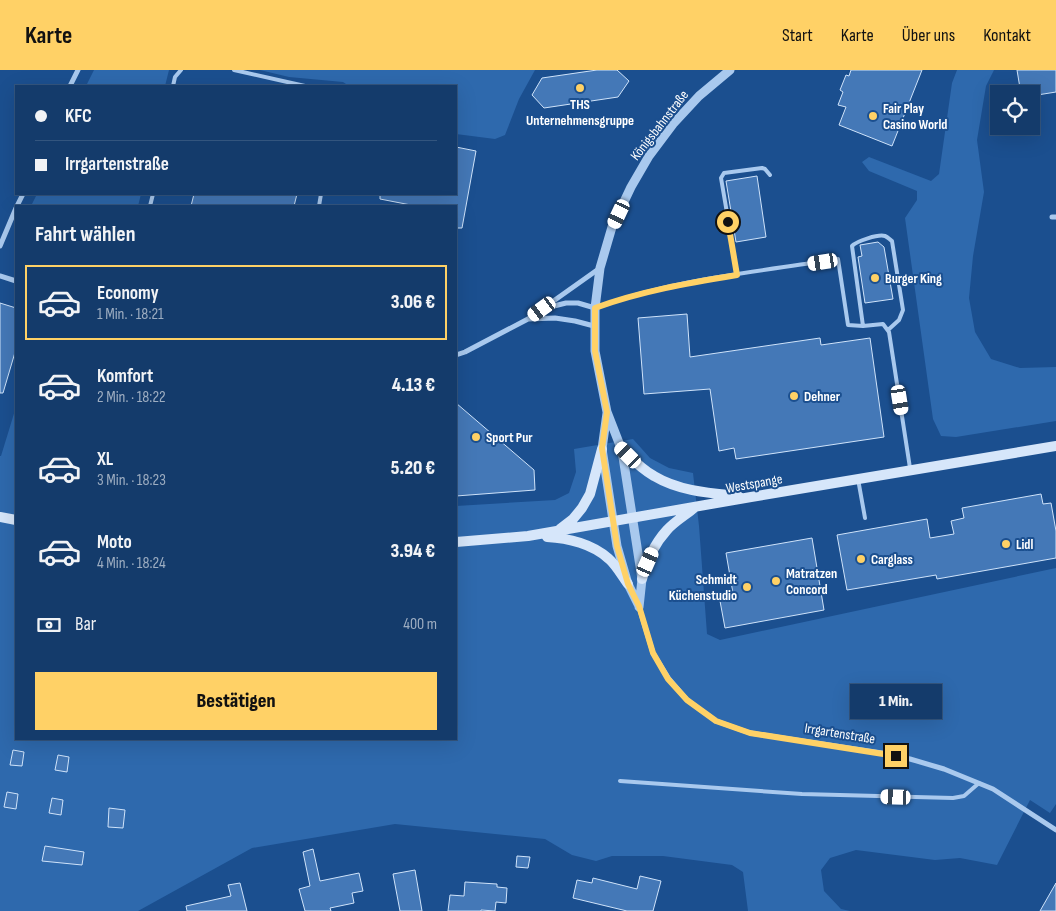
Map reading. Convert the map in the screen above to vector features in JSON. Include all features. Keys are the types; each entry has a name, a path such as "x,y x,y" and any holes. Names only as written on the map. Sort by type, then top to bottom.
{"main road":[{"name":"Westspange","path":"457,542 528,536 1056,446"},
{"path":"558,531 573,519 590,494 602,448"},
{"path":"621,448 635,462 654,476 674,485 703,493 751,497"},
{"path":"642,579 652,552 667,530 695,507"},
{"path":"0,517 15,520"},
{"path":"528,536 560,538 585,544 610,559 628,584"}],"street":[{"path":"70,85 78,70"},
{"name":"Königsbahnstraße","path":"632,517 621,448 607,412 595,351 595,308 600,268 612,227 631,187 649,156 673,124 698,96 730,70"},
{"path":"0,246 15,212"},
{"path":"457,355 528,319 600,268"},
{"path":"0,276 15,281"},
{"path":"542,309 566,303 578,303 595,308"},
{"path":"528,319 555,318 594,326"},
{"name":"Königsbahnstraße","path":"607,412 602,448 614,521"},
{"name":"Irrgartenstraße","path":"632,517 642,579 639,606"},
{"name":"Irrgartenstraße","path":"614,521 617,546 628,584 639,606 653,653 668,679 687,700 716,721 750,733 882,753 944,769 993,789 1056,830"}],"lane":[{"path":"173,85 175,77 181,70"},
{"path":"234,70 301,85"},
{"path":"727,213 721,178 724,173 762,168 770,175"},
{"path":"728,222 737,275"},
{"path":"863,326 852,246 874,236 885,236 892,241 903,310 899,320 888,330"},
{"path":"595,308 658,289 838,260 848,325 883,324 889,332 910,470"},
{"path":"858,479 865,518"},
{"path":"620,781 802,794 953,798 964,796 979,783"}],"shaded area":[{"path":"94,70 169,70 165,85 86,85"},
{"path":"260,70 535,70 519,99 505,135 495,139 457,134 457,85 348,85 343,82 289,77"},
{"path":"957,70 994,70 986,86 977,140 984,192 973,256 969,298 975,332 991,359 1020,368 1056,367 1056,421 956,437 941,436 933,419 905,218 917,200 917,191 869,171 862,162 869,157 931,181 939,174 952,83"},
{"path":"36,195 141,195 138,205 32,205"},
{"path":"15,410 15,740 457,740 457,506 555,500 569,493 576,472 574,449 633,439 650,458 669,468 693,473 707,634 720,640 1056,568 1056,804 1050,813 1030,800 997,865 960,858 935,860 856,850 830,858 821,870 824,891 841,909 850,911 748,911 743,872 732,865 663,856 612,856 596,861 572,855 545,839 395,824 252,848 138,911 0,911 1,456"}],"building":[{"name":"THS Unternehmensgruppe","path":"597,70 617,70 629,81 618,97 544,108 532,95 542,78"},
{"name":"Fair Play Casino World","path":"851,70 922,70 892,146 839,125 846,107 838,105 843,92 840,90 846,75 849,76"},
{"path":"1017,70 1056,70 1056,92 1040,95 1040,85 1020,85"},
{"path":"457,147 476,151 462,228 457,228 457,205 411,205 380,199 380,195 457,195"},
{"path":"757,176 766,237 736,242 726,181"},
{"path":"194,195 297,195 294,205 191,205"},
{"name":"Burger King","path":"878,242 884,247 893,299 865,303 858,257 862,256 860,245"},
{"path":"0,303 15,308 15,352 3,393 0,393"},
{"name":"Dehner","path":"687,314 690,357 820,338 821,345 870,338 884,437 736,459 734,448 719,451 710,389 644,394 638,318"},
{"name":"Sport Pur","path":"457,404 534,470 535,490 457,496"},
{"path":"1041,494 1043,504 1051,503 1056,531 1056,558 937,579 936,575 847,590 837,535 927,519 930,538 954,534 951,521 964,518 962,508"},
{"path":"812,538 824,610 725,628 720,601 734,599 726,553"},
{"path":"13,750 24,752 22,766 10,765"},
{"path":"58,755 69,757 67,772 55,770"},
{"path":"7,792 18,794 16,809 4,807"},
{"path":"52,798 63,800 61,815 49,813"},
{"path":"109,808 125,810 123,828 108,827"},
{"path":"45,846 84,852 82,865 42,861"},
{"path":"313,849 320,881 359,873 363,891 352,893 354,903 330,908 331,911 305,911 299,889 310,886 303,852"},
{"path":"517,856 530,857 528,868 516,867"},
{"path":"415,870 422,911 400,911 393,874"},
{"path":"640,876 661,881 653,911 627,911 573,898 577,880 592,883 593,878 637,889"},
{"path":"465,882 497,884 497,887 507,888 506,903 496,902 495,911 448,911 450,895 464,896"},
{"path":"240,883 247,911 187,911 186,906 231,896 228,885"},
{"path":"1056,883 1056,911 1040,911"}],"place":[{"name":"THS Unternehmensgruppe","path":"580,88"},
{"name":"Fair Play Casino World","path":"873,116"},
{"name":"Burger King","path":"875,278"},
{"name":"Dehner","path":"794,396"},
{"name":"Sport Pur","path":"476,437"},
{"name":"Lidl","path":"1006,544"},
{"name":"Carglass","path":"861,559"},
{"name":"Matratzen Concord","path":"776,581"},
{"name":"Schmidt Küchenstudio","path":"747,587"}],"route":[{"path":"728,222 737,275 658,289 595,308 595,351 607,412 602,448 617,546 628,584 639,606 653,653 668,679 687,700 716,721 750,733 896,756"}]}
